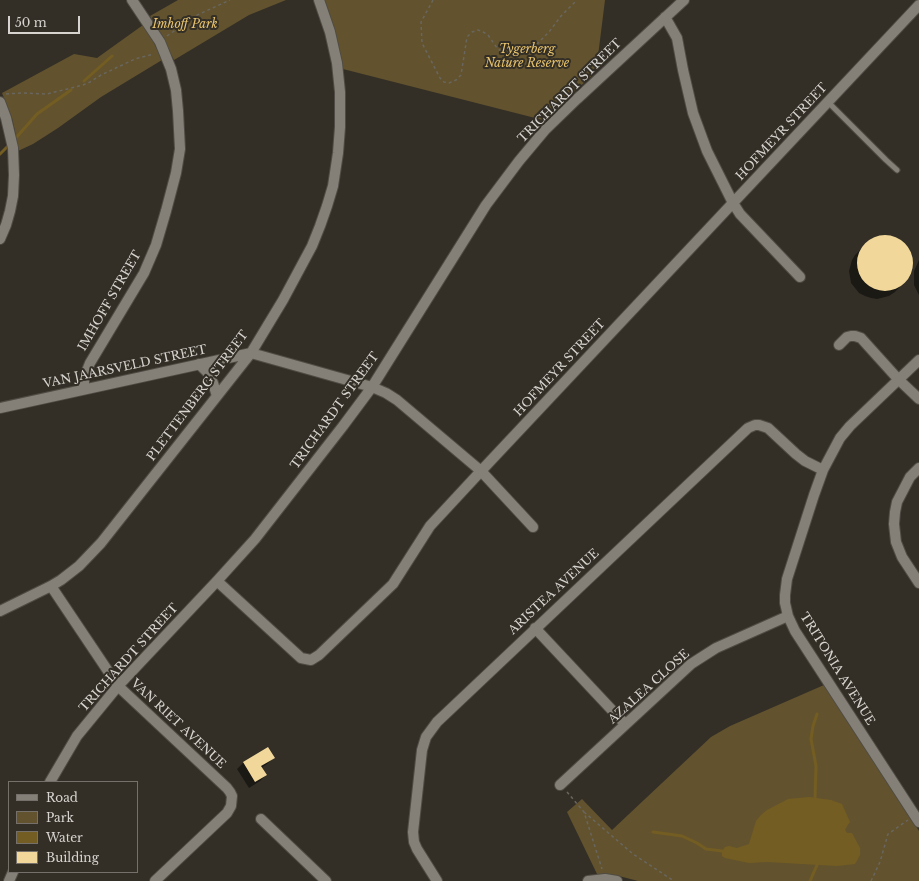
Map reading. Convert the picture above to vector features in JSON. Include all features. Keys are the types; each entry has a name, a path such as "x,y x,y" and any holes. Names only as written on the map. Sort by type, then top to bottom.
{"street":[{"name":"IMHOFF STREET","path":"84,389 84,378 90,363 144,273 156,244 176,173 180,149 176,90 171,70 162,47 132,0"},
{"name":"PLETTENBERG STREET","path":"0,611 51,586 79,566 101,543 251,352 283,300 312,246 327,206 334,179 340,140 339,78 330,32 319,0"},
{"name":"TRICHARDT STREET","path":"51,781 77,736 118,686 255,539 343,426 372,387 486,205 518,161 556,120 684,0"},
{"name":"HOFMEYR STREET","path":"217,581 301,658 311,660 319,655 393,584 430,526 481,470 919,5"},
{"path":"665,18 677,38 683,70 694,113 707,152 733,203 740,214 800,277"},
{"path":"0,102 6,118 12,148 14,175 13,196 6,225 0,239"},
{"path":"839,345 847,337 855,336 861,338 898,380 919,399"},
{"name":"VAN JAARSVELD STREET","path":"0,408 251,352 372,387 386,393 397,400 481,470 533,527"},
{"name":"TRITONIA AVENUE","path":"917,819 795,631 788,616 785,595 787,579 814,494 840,438 846,430 919,360"},
{"path":"199,364 210,377 217,396"},
{"name":"ARISTEA AVENUE","path":"437,881 417,849 414,842 413,832 422,750 426,737 437,722 748,428 755,425 760,425 768,428 805,461 824,470"},
{"path":"919,468 910,477 897,502 894,524 896,542 902,557 919,583"},
{"name":"VAN RIET AVENUE","path":"51,586 118,686 227,788 232,796 231,806 227,813 155,881"},
{"name":"AZALEA CLOSE","path":"560,785 690,664 716,648 788,616"},
{"path":"535,628 625,724"},
{"path":"261,819 323,880"},
{"path":"588,881 605,879 617,881"}],"lane":[{"path":"828,102 897,170"}],"path":[{"path":"0,95 21,93 47,94 83,85 101,75 162,47 195,16 230,0"},
{"path":"433,0 421,22 422,43 440,78 444,82 449,83 456,80 461,75 468,37 472,32 478,30 484,32 502,52 507,54 524,53 535,46 549,32 561,16 577,0"},
{"path":"560,785 584,812 633,854 674,881"},
{"path":"584,812 605,879"},
{"path":"870,881 880,862 888,834 917,819"}],"green space":[{"name":"Imhoff Park","path":"178,0 286,0 249,15 174,60 150,16"},
{"name":"Tygerberg Nature Reserve","path":"324,0 605,0 596,72 543,120 343,69"},
{"path":"143,25 162,60 101,97 33,144 18,151 12,118 2,93 74,54 97,58"},
{"path":"824,685 919,831 919,881 638,881 619,876 598,876 567,812 582,799 612,830 711,737 730,726"}],"water":[{"path":"809,797 831,800 842,804 850,822 845,830 847,833 852,833 860,848 860,855 855,864 837,866 767,862 749,863 722,856 722,851 725,847 729,846 737,848 749,844 756,821 767,810 788,799"}],"building":[{"path":"880,235 890,235 905,243 911,252 913,263 911,274 905,283 890,291 880,291 869,286 862,279 857,268 857,258 862,247 869,240"},
{"path":"268,747 275,758 261,766 267,775 255,782 243,762"}],"waterway":[{"path":"84,81 112,56"},
{"path":"14,140 37,114 71,90"},
{"path":"0,154 10,144"},
{"path":"815,798 816,766 811,739 817,714"},
{"path":"653,832 682,836 706,849 722,851"},
{"path":"810,881 817,865"}]}
